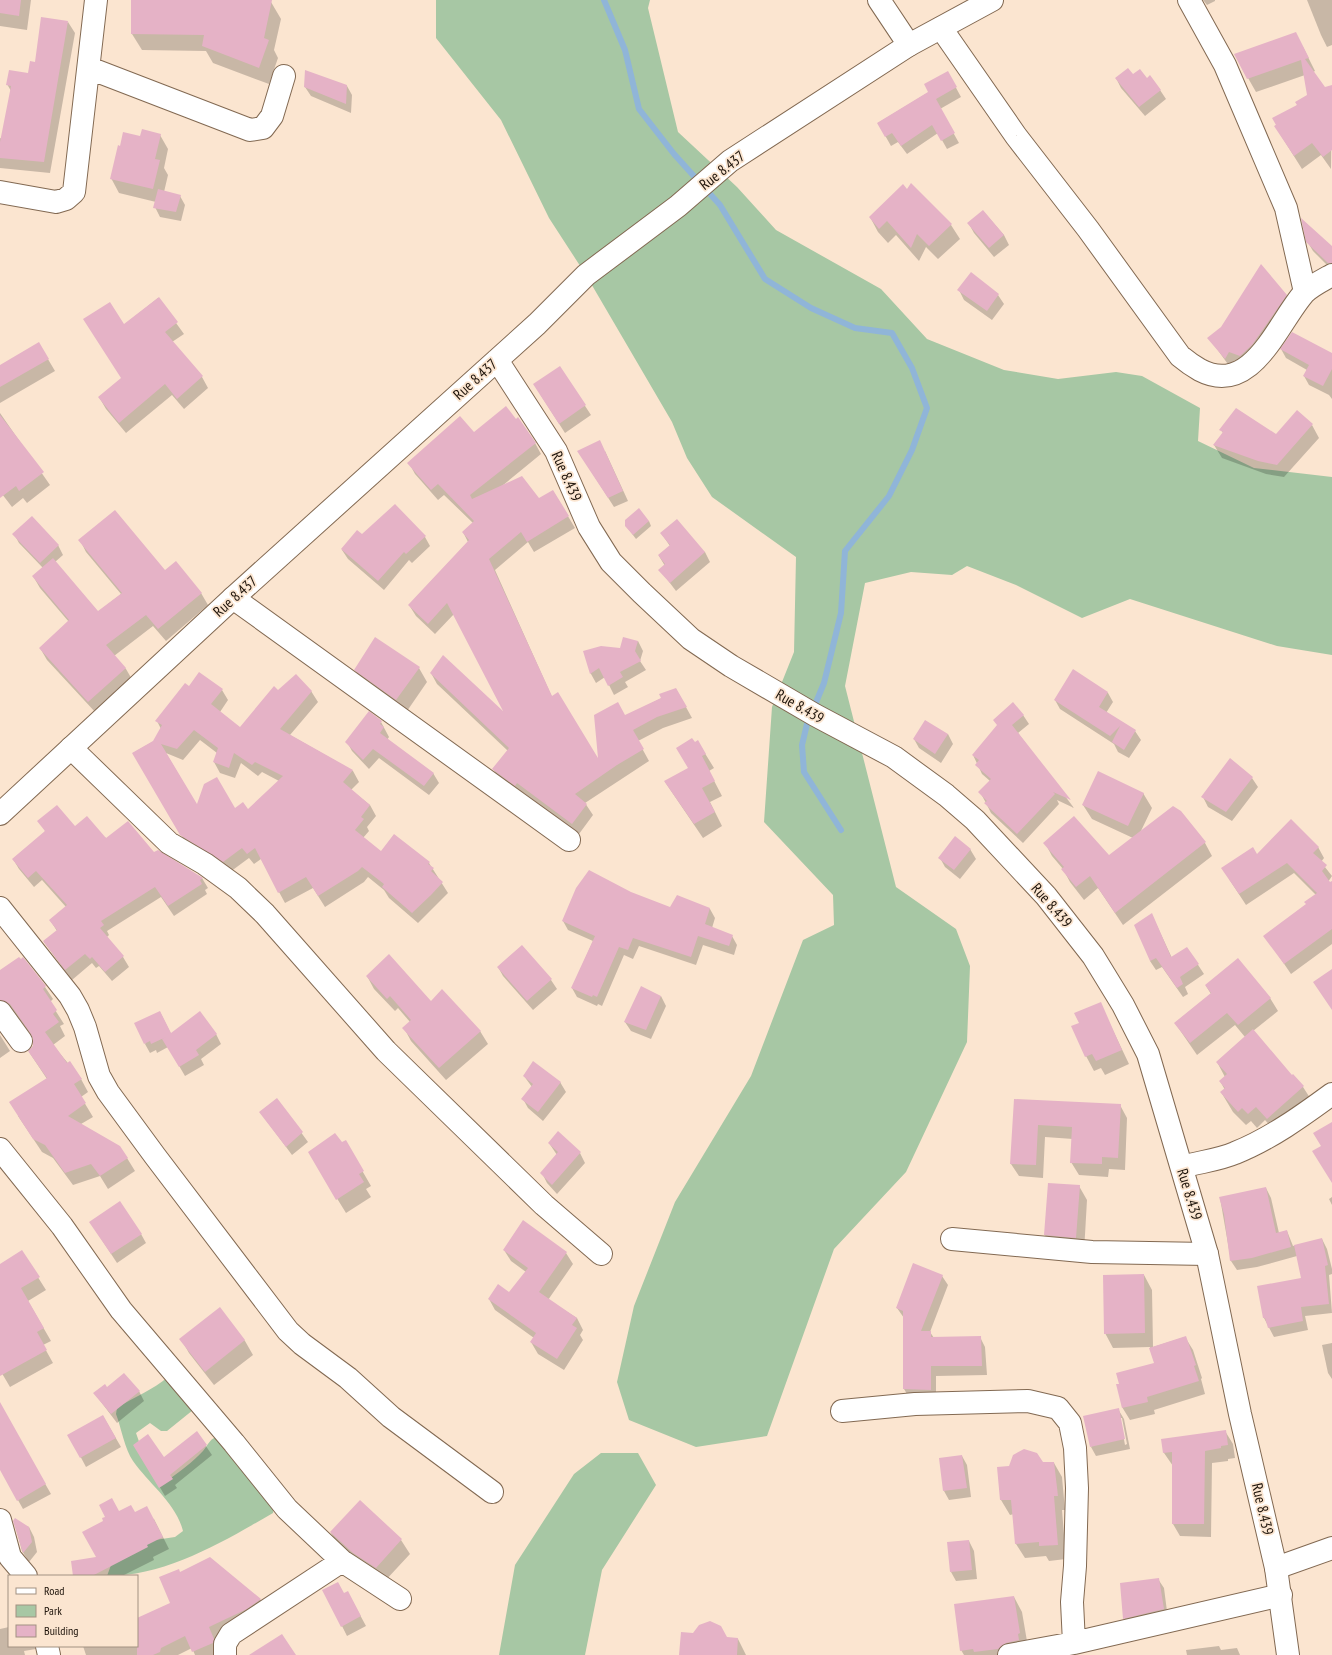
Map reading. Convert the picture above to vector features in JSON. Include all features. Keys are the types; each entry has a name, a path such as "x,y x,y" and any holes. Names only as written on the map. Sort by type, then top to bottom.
{"street":[{"path":"0,192 56,202 66,199 74,192 96,0"},
{"path":"879,0 909,45"},
{"name":"Rue 8.437","path":"0,814 233,598 497,360 586,276 692,194 730,161 909,45 992,0"},
{"path":"1189,0 1225,65 1286,208 1305,292"},
{"path":"941,28 1016,136 1088,229 1180,356 1201,370 1221,376 1234,376 1245,370 1267,346 1305,292 1332,275"},
{"path":"89,68 250,130 263,128 272,116 284,76"},
{"name":"Rue 8.439","path":"497,360 556,451 589,527 611,562 691,639 731,666 815,715 894,757 946,795 975,820 1051,902 1094,956 1124,1005 1148,1054 1207,1254 1240,1414 1276,1568 1281,1595 1288,1655"},
{"path":"233,598 569,840"},
{"path":"71,748 169,843 205,864 238,888 260,909 386,1051 544,1205 600,1254"},
{"path":"0,908 70,996 78,1010 85,1028 99,1076 108,1092 154,1156 288,1331 302,1344 348,1378 391,1417 492,1492"},
{"path":"0,1012 21,1041"},
{"path":"1182,1167 1234,1153 1263,1140 1312,1109 1332,1094"},
{"path":"0,1149 62,1226 121,1310 234,1443 287,1509 342,1561 400,1599"},
{"path":"952,1239 1092,1252 1207,1254"},
{"path":"842,1411 914,1404 1028,1401 1058,1408 1070,1423 1075,1448 1077,1488 1075,1566 1072,1602 1074,1643"},
{"path":"0,1520 10,1557 25,1575"},
{"path":"1276,1568 1332,1548"},
{"path":"225,1655 225,1644 231,1634 342,1561"},
{"path":"1009,1655 1074,1643 1281,1595"}],"green space":[{"path":"436,0 650,0 648,8 678,132 737,187 776,230 881,289 927,339 1004,370 1058,379 1116,372 1142,376 1200,408 1198,441 1254,468 1332,477 1332,655 1277,646 1130,599 1082,618 1016,585 967,566 952,575 911,572 865,583 845,686 896,887 956,929 970,966 967,1042 906,1172 834,1249 767,1436 696,1447 629,1420 617,1382 634,1306 675,1202 751,1076 803,940 834,925 833,895 764,822 772,707 794,652 796,557 712,497 687,458 672,422 586,275 549,218 501,120 436,38"},
{"path":"168,1377 193,1410 167,1431 161,1431 150,1423 136,1433 143,1453 167,1481 195,1459 210,1441 216,1437 274,1507 273,1513 214,1546 172,1564 129,1574 107,1575 111,1565 155,1540 175,1537 183,1531 174,1511 130,1456 125,1445 116,1414 117,1408 156,1386"},
{"path":"601,1453 638,1453 656,1485 602,1570 585,1655 499,1655 515,1565 574,1474"}],"building":[{"path":"0,0 21,0 19,16 0,13"},
{"path":"131,0 272,0 264,38 269,40 259,68 202,46 204,35 131,34"},
{"path":"41,17 68,21 44,162 0,158 0,142 11,86 6,85 9,70 28,73 30,61 35,62"},
{"path":"1296,32 1309,58 1305,59 1325,87 1332,85 1332,150 1323,157 1312,143 1294,156 1274,126 1276,125 1272,118 1297,105 1295,102 1307,95 1301,60 1247,79 1234,54"},
{"path":"1128,68 1133,74 1140,69 1147,78 1150,75 1161,90 1139,107 1115,78"},
{"path":"305,70 347,85 346,104 304,87"},
{"path":"948,71 957,87 936,99 955,133 941,141 932,125 901,146 892,133 885,137 877,123 928,92 924,84"},
{"path":"142,129 161,134 155,159 160,160 153,189 110,179 118,145 120,146 123,132 140,136"},
{"path":"911,183 952,224 929,246 917,234 911,248 887,221 879,229 869,217 903,184 907,189"},
{"path":"158,189 181,195 176,212 153,208"},
{"path":"983,210 1004,235 989,248 967,223"},
{"path":"1301,218 1332,246 1332,263 1328,263 1306,242"},
{"path":"1261,264 1287,295 1252,345 1240,356 1229,352 1225,359 1207,338 1221,327"},
{"path":"971,272 999,294 987,311 957,290"},
{"path":"159,297 178,322 165,332 203,376 177,399 165,384 119,423 98,397 121,378 83,319 110,302 124,324"},
{"path":"1292,332 1332,353 1332,369 1323,386 1303,376 1309,365 1280,349"},
{"path":"39,342 49,359 0,387 0,365"},
{"path":"560,366 586,405 559,424 533,384"},
{"path":"506,406 516,419 518,417 536,443 470,495 472,499 522,476 539,498 553,490 569,516 527,542 521,532 489,559 552,696 558,692 598,758 594,715 618,702 625,715 661,698 659,694 676,688 687,707 657,717 633,730 644,749 617,765 575,794 587,804 572,824 517,783 515,786 492,769 509,748 430,673 443,655 503,711 447,603 428,624 408,605 469,540 462,532 474,521 438,484 431,490 407,463 460,416 474,432"},
{"path":"1236,408 1276,434 1297,410 1313,424 1277,465 1258,461 1213,445 1223,432 1219,430"},
{"path":"0,415 44,472 19,491 16,486 0,498"},
{"path":"600,440 623,491 608,498 577,451"},
{"path":"395,504 426,536 406,554 404,552 378,581 341,549 357,530 362,534"},
{"path":"639,508 649,521 633,535 625,526 625,520"},
{"path":"115,510 165,570 176,561 202,593 158,629 146,615 106,645 126,668 88,702 39,648 69,620 32,576 53,558 98,611 122,593 78,540"},
{"path":"32,516 59,545 40,563 12,534"},
{"path":"677,519 705,552 670,583 658,570 665,564 658,555 670,545 660,533"},
{"path":"375,637 420,667 396,700 354,670"},
{"path":"623,637 638,641 635,651 641,661 620,672 623,677 608,686 599,668 590,674 583,651 601,646 620,648"},
{"path":"1073,669 1108,692 1099,707 1136,730 1124,750 1112,742 1120,726 1110,736 1054,700"},
{"path":"199,672 223,689 211,704 240,727 274,686 278,690 296,674 312,691 280,729 353,770 343,782 370,805 361,817 364,819 355,830 381,851 394,834 430,862 428,864 434,868 431,871 443,882 412,913 382,887 384,884 362,867 318,896 306,877 278,893 255,848 247,854 242,848 223,862 180,835 132,753 153,741 162,725 155,721 185,683 189,686","holes":["194,730 218,748 213,762 229,768 234,753 252,765 255,762 283,776 248,809 243,802 235,808 217,777 204,784 197,804 161,744 177,749"]},
{"path":"1013,702 1024,715 1012,725 1071,800 1053,792 1055,794 1017,834 984,803 987,801 978,792 991,779 975,765 979,760 972,755 997,725 993,720"},
{"path":"369,711 382,721 380,724 384,727 380,733 434,773 424,786 373,749 363,760 345,742"},
{"path":"925,720 948,734 935,754 913,739"},
{"path":"692,738 695,742 698,740 706,754 702,756 715,781 702,788 715,812 694,824 664,781 688,768 676,748"},
{"path":"1230,758 1253,777 1226,812 1201,797"},
{"path":"1098,771 1144,793 1128,826 1082,805"},
{"path":"57,805 75,826 87,816 106,838 128,821 154,852 158,850 203,878 200,880 202,884 168,906 155,887 101,921 104,925 100,928 124,956 105,972 92,957 90,959 85,954 65,970 43,941 57,930 49,920 67,905 36,871 28,878 12,859 45,831 37,821"},
{"path":"1173,806 1181,811 1206,842 1115,913 1090,876 1076,887 1061,869 1064,867 1043,843 1074,816 1109,855"},
{"path":"1291,819 1319,847 1313,853 1327,865 1322,871 1330,882 1332,881 1332,929 1284,964 1263,936 1306,904 1304,902 1317,893 1287,863 1239,894 1221,868 1253,847 1257,854"},
{"path":"955,836 971,849 954,870 938,858"},
{"path":"589,870 631,892 670,907 677,895 710,908 705,924 733,935 729,946 698,936 691,957 633,938 628,950 619,947 597,997 593,995 592,997 571,988 595,936 562,921 576,888"},
{"path":"1152,913 1171,957 1187,947 1199,964 1180,977 1183,984 1177,988 1156,958 1150,961 1134,925"},
{"path":"522,945 552,979 527,1001 497,967"},
{"path":"389,954 431,1001 442,989 481,1031 439,1068 402,1028 411,1020 390,996 387,999 366,976"},
{"path":"19,957 21,959 23,957 46,986 43,989 57,1010 53,1014 59,1022 45,1032 67,1063 70,1061 82,1079 74,1084 86,1103 68,1116 120,1146 128,1158 100,1176 91,1164 65,1173 45,1145 33,1139 9,1102 47,1078 28,1051 33,1046 31,1034 10,1004 0,1000 0,970"},
{"path":"1238,958 1271,998 1238,1025 1227,1013 1190,1043 1174,1023 1211,993 1205,985"},
{"path":"1332,969 1332,1010 1313,982"},
{"path":"641,986 661,996 646,1030 624,1022"},
{"path":"1101,1002 1122,1050 1096,1061 1092,1054 1085,1057 1071,1026 1079,1023 1074,1013"},
{"path":"160,1011 171,1033 200,1011 217,1034 196,1050 199,1055 179,1067 162,1039 166,1037 151,1044 150,1041 144,1044 134,1023"},
{"path":"1253,1029 1292,1075 1293,1074 1304,1086 1267,1119 1256,1107 1248,1114 1242,1108 1238,1112 1220,1092 1225,1088 1219,1081 1227,1074 1216,1062"},
{"path":"533,1061 561,1082 538,1112 521,1099 533,1084 523,1076"},
{"path":"277,1098 303,1132 286,1147 259,1112"},
{"path":"1014,1099 1121,1104 1118,1158 1102,1157 1102,1164 1070,1163 1072,1127 1038,1125 1036,1165 1010,1164"},
{"path":"1332,1122 1332,1183 1312,1151 1321,1146 1313,1133"},
{"path":"558,1131 581,1152 552,1185 540,1173 558,1152 548,1143"},
{"path":"335,1133 342,1142 346,1140 364,1171 359,1174 364,1182 336,1200 308,1152"},
{"path":"1048,1183 1080,1185 1076,1238 1044,1235"},
{"path":"1266,1187 1276,1233 1287,1230 1291,1247 1252,1258 1230,1261 1224,1214 1219,1197"},
{"path":"120,1201 142,1234 111,1254 89,1222"},
{"path":"523,1220 567,1252 539,1292 577,1318 572,1325 577,1328 557,1359 530,1342 536,1333 488,1299 498,1284 509,1292 528,1268 503,1250"},
{"path":"1322,1238 1328,1265 1325,1266 1329,1304 1301,1307 1303,1321 1268,1328 1265,1318 1263,1318 1257,1286 1301,1278 1294,1245"},
{"path":"22,1250 40,1277 21,1288 44,1328 37,1332 47,1350 0,1376 0,1264"},
{"path":"913,1263 943,1275 921,1331 931,1331 931,1337 981,1336 982,1366 931,1366 931,1390 903,1389 903,1311 896,1308"},
{"path":"1144,1274 1145,1333 1104,1334 1103,1275"},
{"path":"220,1307 245,1340 205,1372 179,1339"},
{"path":"1186,1336 1196,1365 1194,1366 1199,1381 1147,1397 1148,1402 1122,1408 1116,1384 1119,1384 1116,1373 1154,1363 1149,1348"},
{"path":"124,1373 140,1391 111,1414 93,1393 105,1384 107,1387"},
{"path":"0,1402 46,1484 17,1501 0,1470"},
{"path":"1119,1408 1125,1439 1090,1447 1083,1416"},
{"path":"103,1415 116,1438 80,1458 67,1435"},
{"path":"1226,1430 1228,1445 1205,1451 1204,1524 1172,1524 1172,1452 1163,1453 1161,1439"},
{"path":"197,1431 207,1445 170,1475 173,1479 159,1488 133,1445 148,1434 164,1457"},
{"path":"1024,1449 1037,1453 1043,1462 1054,1462 1058,1496 1054,1496 1058,1545 1039,1546 1039,1542 1015,1544 1011,1500 1000,1500 997,1467 1009,1466 1013,1455"},
{"path":"962,1455 967,1488 943,1491 939,1458"},
{"path":"112,1498 119,1511 131,1505 135,1512 147,1506 163,1537 147,1545 148,1547 94,1575 73,1575 71,1561 96,1557 82,1532 103,1521 102,1518 105,1517 99,1505"},
{"path":"360,1500 402,1539 376,1568 353,1553 330,1532"},
{"path":"15,1518 29,1527 32,1542 23,1553 13,1521"},
{"path":"969,1540 972,1570 950,1572 947,1542"},
{"path":"210,1557 261,1599 247,1609 209,1627 214,1639 213,1643 192,1652 185,1636 161,1648 160,1652 153,1655 137,1655 138,1618 170,1603 159,1577 179,1569 180,1572"},
{"path":"1159,1578 1164,1609 1123,1619 1120,1583"},
{"path":"338,1582 344,1593 348,1591 361,1616 341,1627 322,1590"},
{"path":"1014,1596 1020,1633 1018,1634 1019,1640 1006,1643 998,1649 974,1652 973,1649 960,1651 954,1604"},
{"path":"710,1621 721,1626 727,1637 738,1638 737,1655 679,1655 681,1632 693,1633 699,1625"},
{"path":"282,1634 296,1655 249,1655"}],"waterway":[{"path":"604,0 625,50 639,109 674,154 720,205 765,279 811,308 855,328 892,333 912,368 927,408 912,450 889,496 845,551 841,613 824,683 807,724 802,745 804,772 841,830"}]}
